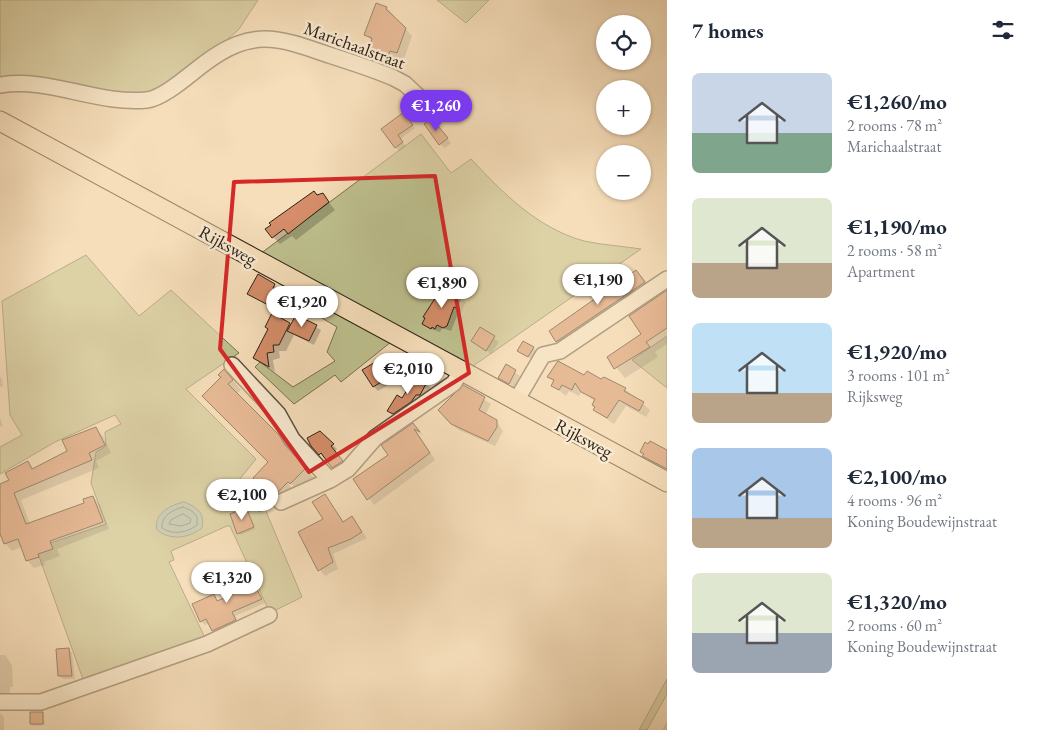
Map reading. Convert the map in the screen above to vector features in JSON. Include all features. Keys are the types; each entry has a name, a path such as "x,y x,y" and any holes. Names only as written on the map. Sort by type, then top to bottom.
{"main road":[{"name":"Rijksweg","path":"0,121 667,482"}],"street":[{"name":"Marichaalstraat","path":"0,86 14,83 49,86 101,98 130,101 150,99 172,88 220,52 246,42 276,38 394,78 405,84 435,112"},
{"path":"516,401 543,355 560,351 667,279"},
{"path":"232,365 278,414 292,439 330,480"},
{"path":"281,502 330,480 348,468 376,438 454,383 461,371"},
{"path":"0,702 41,702 206,644 269,615"}],"highlighted area":[{"path":"435,176 469,373 309,472 220,349 234,182"}],"green space":[{"path":"0,0 258,0 239,29 215,51 167,85 145,96 0,79"},
{"path":"437,0 489,0 466,23"},
{"path":"421,134 451,173 471,159 522,208 551,227 584,241 641,249 473,366 260,254"},
{"path":"86,255 139,316 171,290 239,353 186,389 256,459 235,485 259,512 265,509 302,597 270,613 230,526 227,526 171,551 174,560 169,562 207,642 84,682 36,548 106,524 91,483 96,452 106,446 105,432 121,424 115,415 55,442 0,474 0,447 22,435 10,415 2,301"},
{"path":"316,299 391,342 341,382 335,375 294,404 255,367 260,362 293,387 335,361 327,352 337,327 310,311"},
{"path":"667,336 667,388 632,360"},
{"path":"667,679 667,694 647,730 639,730"}],"water":[{"path":"184,502 199,511 203,523 202,528 180,537 168,536 157,530 156,524 160,515 173,505"}],"building":[{"path":"376,3 387,7 386,9 406,28 397,53 390,51 385,64 367,58 372,38 364,35"},
{"path":"404,112 413,125 398,135 403,142 395,148 381,129"},
{"path":"430,120 434,121 448,138 439,145 424,124"},
{"path":"314,191 317,195 323,193 329,202 288,234 284,229 272,238 265,229 271,225 269,223"},
{"path":"636,270 645,282 556,342 549,331"},
{"path":"258,274 275,284 273,288 278,290 276,295 278,296 272,307 247,294"},
{"path":"443,286 462,296 456,308 454,307 447,326 443,328 437,325 435,329 432,327 431,329 422,324 425,318 423,317"},
{"path":"667,290 667,328 646,342 650,347 614,369 607,357 641,334 629,316"},
{"path":"272,313 290,323 279,345 273,345 274,352 267,353 269,367 253,358 268,329 265,327"},
{"path":"296,315 317,325 309,341 287,331"},
{"path":"480,327 495,336 486,351 471,341"},
{"path":"523,341 534,347 528,357 517,351"},
{"path":"385,358 390,367 388,368 393,375 373,387 362,370"},
{"path":"558,361 584,375 587,371 601,379 604,377 626,388 624,391 644,402 639,411 619,400 607,418 593,410 595,407 592,405 595,399 581,392 575,383 572,390 562,385 559,390 551,386 554,380 547,377"},
{"path":"506,364 516,370 509,384 498,378"},
{"path":"224,369 233,380 228,384 279,435 285,445 306,468 273,497 253,478 268,462 202,396 221,377 218,375"},
{"path":"416,376 427,382 420,395 416,395 411,402 393,414 387,411 397,395 402,398"},
{"path":"463,385 485,397 479,410 497,420 497,427 488,441 451,424 438,410"},
{"path":"413,423 420,432 414,429 430,453 367,500 353,479 388,455 381,445"},
{"path":"96,427 105,445 89,453 92,460 14,493 26,524 84,503 83,499 93,496 103,522 50,541 53,549 38,554 39,557 26,561 18,539 4,544 0,534 0,484 9,480 5,473 28,461 32,469 67,451 62,440"},
{"path":"320,431 334,444 331,446 343,461 332,468 321,453 319,455 311,446 307,438"},
{"path":"650,441 667,450 667,469 642,456 644,454 640,452 645,442 648,444"},
{"path":"325,494 343,522 352,516 362,532 351,539 328,548 333,562 318,571 298,532 323,519 312,502"},
{"path":"246,507 254,527 237,534 230,514"},
{"path":"247,571 262,599 232,612 236,620 212,631 206,619 200,622 192,604 214,594 217,601 243,590 237,576"},
{"path":"69,648 72,676 58,676 56,649"},
{"path":"30,712 43,712 43,724 30,724"}]}
